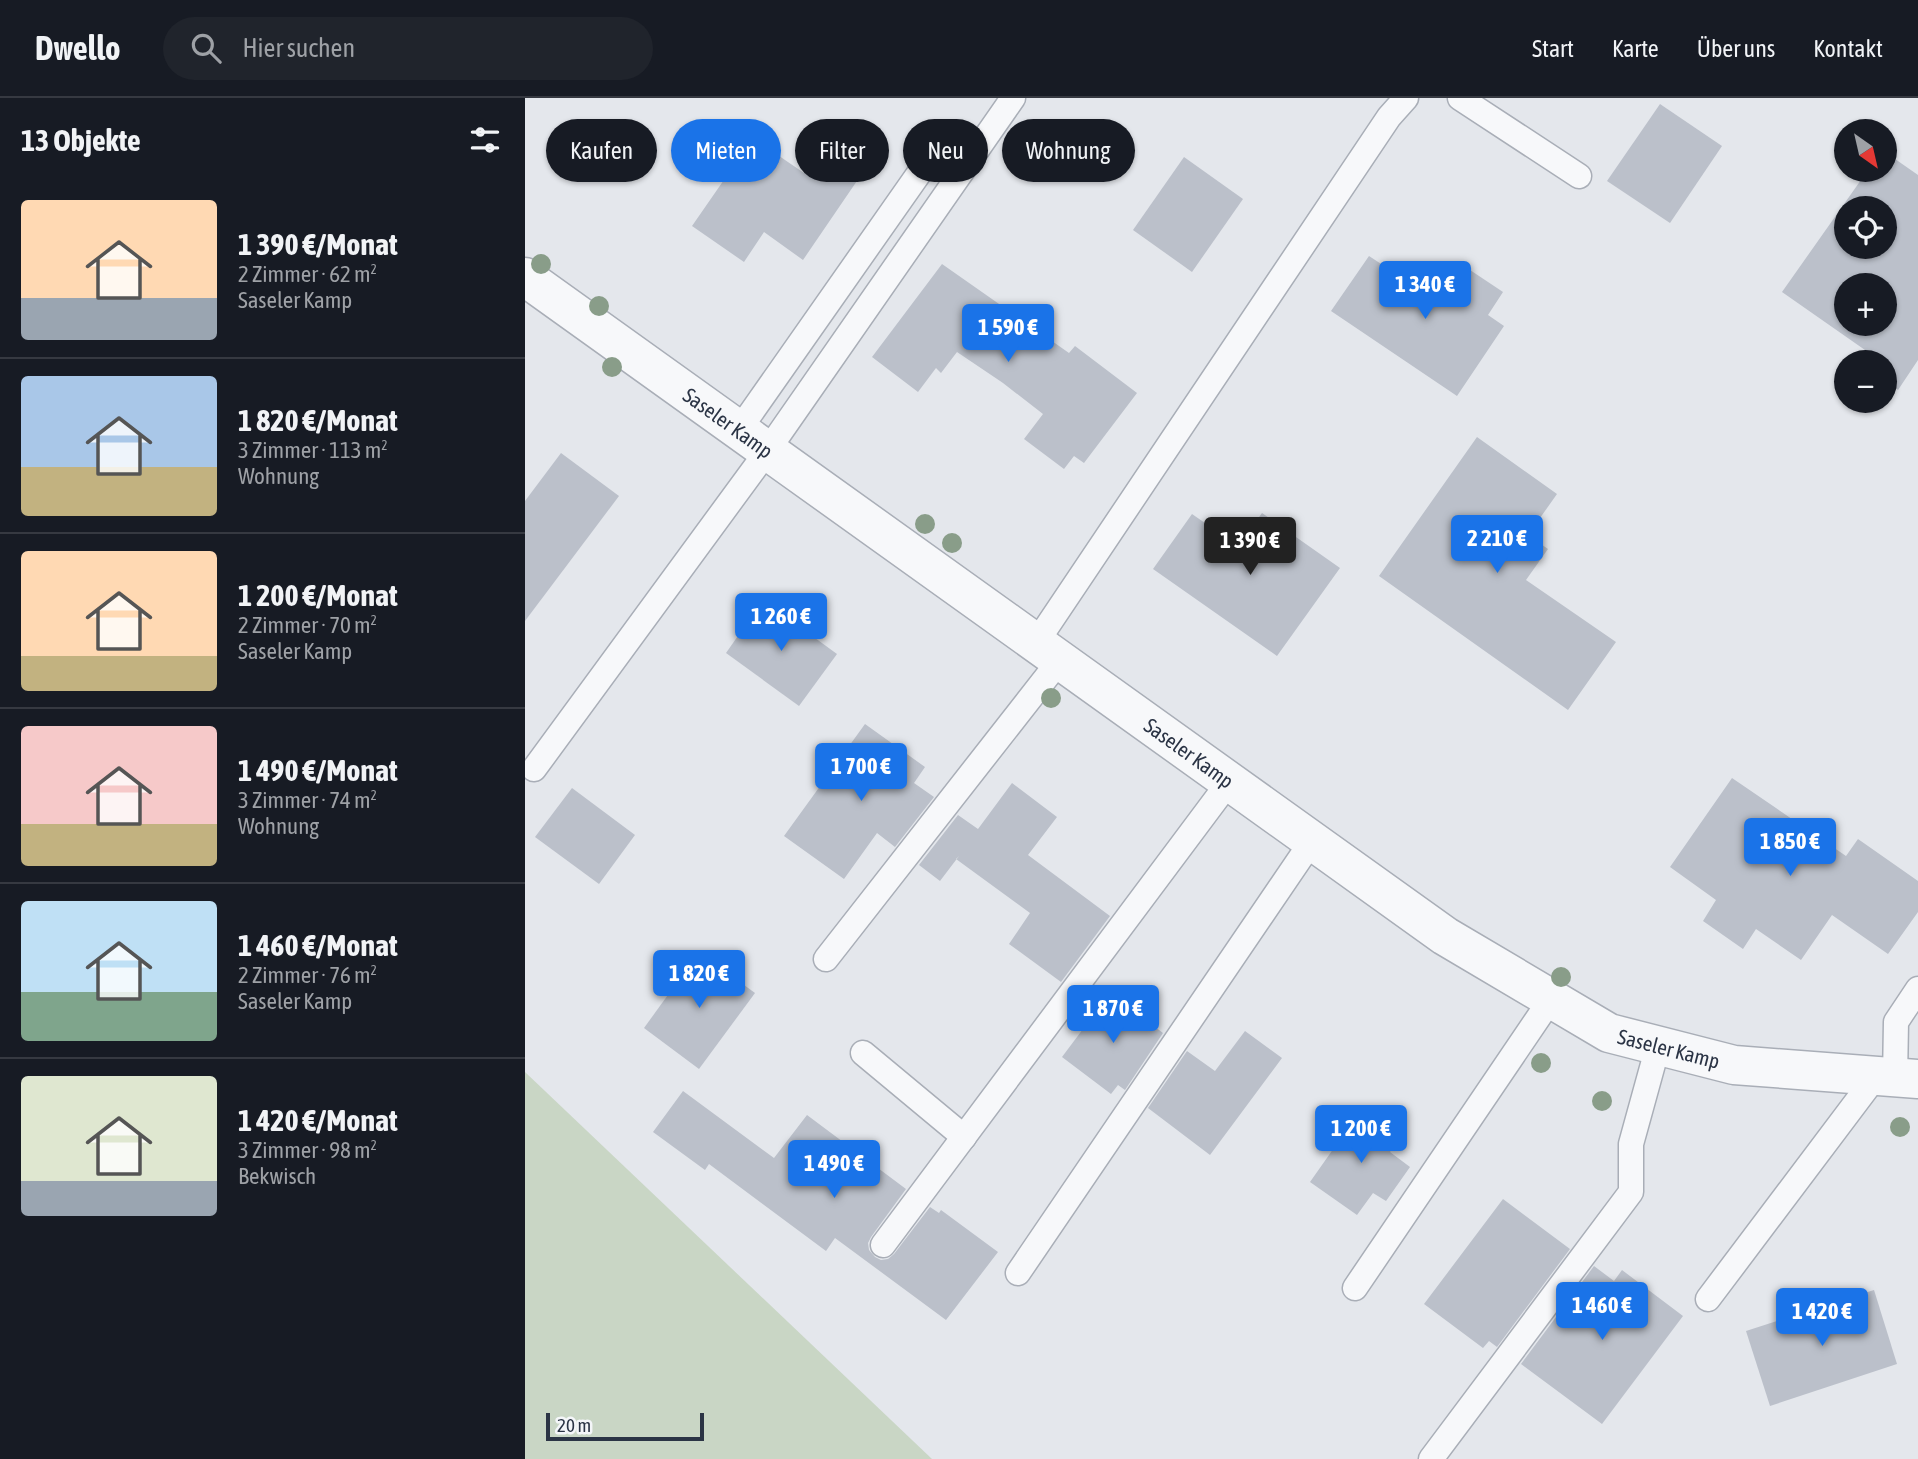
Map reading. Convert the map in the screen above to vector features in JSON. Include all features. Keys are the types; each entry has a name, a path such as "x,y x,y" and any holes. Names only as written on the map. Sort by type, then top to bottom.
{"street":[{"name":"Saseler Kamp","path":"525,277 1445,936 1609,1033 1734,1065 1904,1081"}],"lane":[{"path":"753,440 1013,98"},
{"path":"826,960 1048,652 1389,117 1406,98"},
{"path":"1460,98 1579,176"},
{"path":"534,769 753,440 916,182"},
{"path":"883,1245 1230,782"},
{"path":"1018,1273 1312,841"},
{"path":"1708,1299 1904,1081 1896,1022 1918,989"},
{"path":"1355,1288 1551,999"},
{"path":"1431,1459 1631,1192 1631,1144 1658,1046"},
{"path":"863,1052 964,1137"}],"green space":[{"path":"525,1072 932,1459 525,1459"}],"building":[{"path":"1660,104 1722,146 1670,223 1607,181"},
{"path":"781,157 795,167 795,182 856,182 803,260 764,232 744,262 692,226 722,182 781,182"},
{"path":"1184,157 1243,199 1192,272 1133,230"},
{"path":"1897,160 1918,175 1918,360 1898,390 1897,350 1865,350 1845,336 1897,336 1897,273 1834,273 1834,328 1782,292 1834,218 1834,259 1897,259 1897,196 1850,196 1860,182 1897,182"},
{"path":"1369,256 1436,300 1461,264 1503,292 1488,315 1504,326 1457,396 1331,311"},
{"path":"942,264 1069,353 1075,346 1137,393 1084,463 1074,456 1064,469 1024,439 1043,414 957,352 941,373 936,368 918,392 872,357"},
{"path":"1477,437 1557,494 1528,535 1548,549 1526,580 1616,642 1568,710 1379,576"},
{"path":"561,453 619,496 525,621 525,501"},
{"path":"1262,513 1340,568 1277,656 1153,569 1192,514 1238,546"},
{"path":"763,600 837,654 799,706 726,653"},
{"path":"865,724 925,767 914,783 934,797 895,847 877,833 844,879 784,836"},
{"path":"1732,778 1846,856 1858,839 1918,881 1918,912 1888,954 1832,915 1801,960 1756,929 1743,949 1703,921 1716,900 1670,867"},
{"path":"1012,783 1057,817 1028,855 1110,916 1061,982 1009,944 1030,913 956,859 940,881 919,865 958,815 978,829"},
{"path":"572,788 635,835 599,884 535,837"},
{"path":"699,952 755,993 699,1069 644,1028"},
{"path":"1110,993 1163,1033 1125,1090 1118,1085 1111,1094 1062,1057"},
{"path":"1245,1031 1282,1058 1210,1155 1148,1108 1187,1051 1215,1071"},
{"path":"683,1091 774,1158 807,1115 906,1189 868,1243 869,1250 875,1257 888,1259 894,1254 930,1207 939,1213 941,1210 998,1252 946,1320 835,1238 826,1251 709,1164 705,1170 653,1132"},
{"path":"1360,1111 1399,1138 1390,1152 1410,1167 1386,1201 1373,1193 1357,1215 1310,1182"},
{"path":"1503,1199 1570,1249 1497,1347 1489,1341 1483,1348 1424,1304"},
{"path":"1594,1266 1614,1281 1622,1270 1683,1316 1602,1424 1521,1364"},
{"path":"1874,1290 1897,1364 1770,1406 1746,1331"}]}
